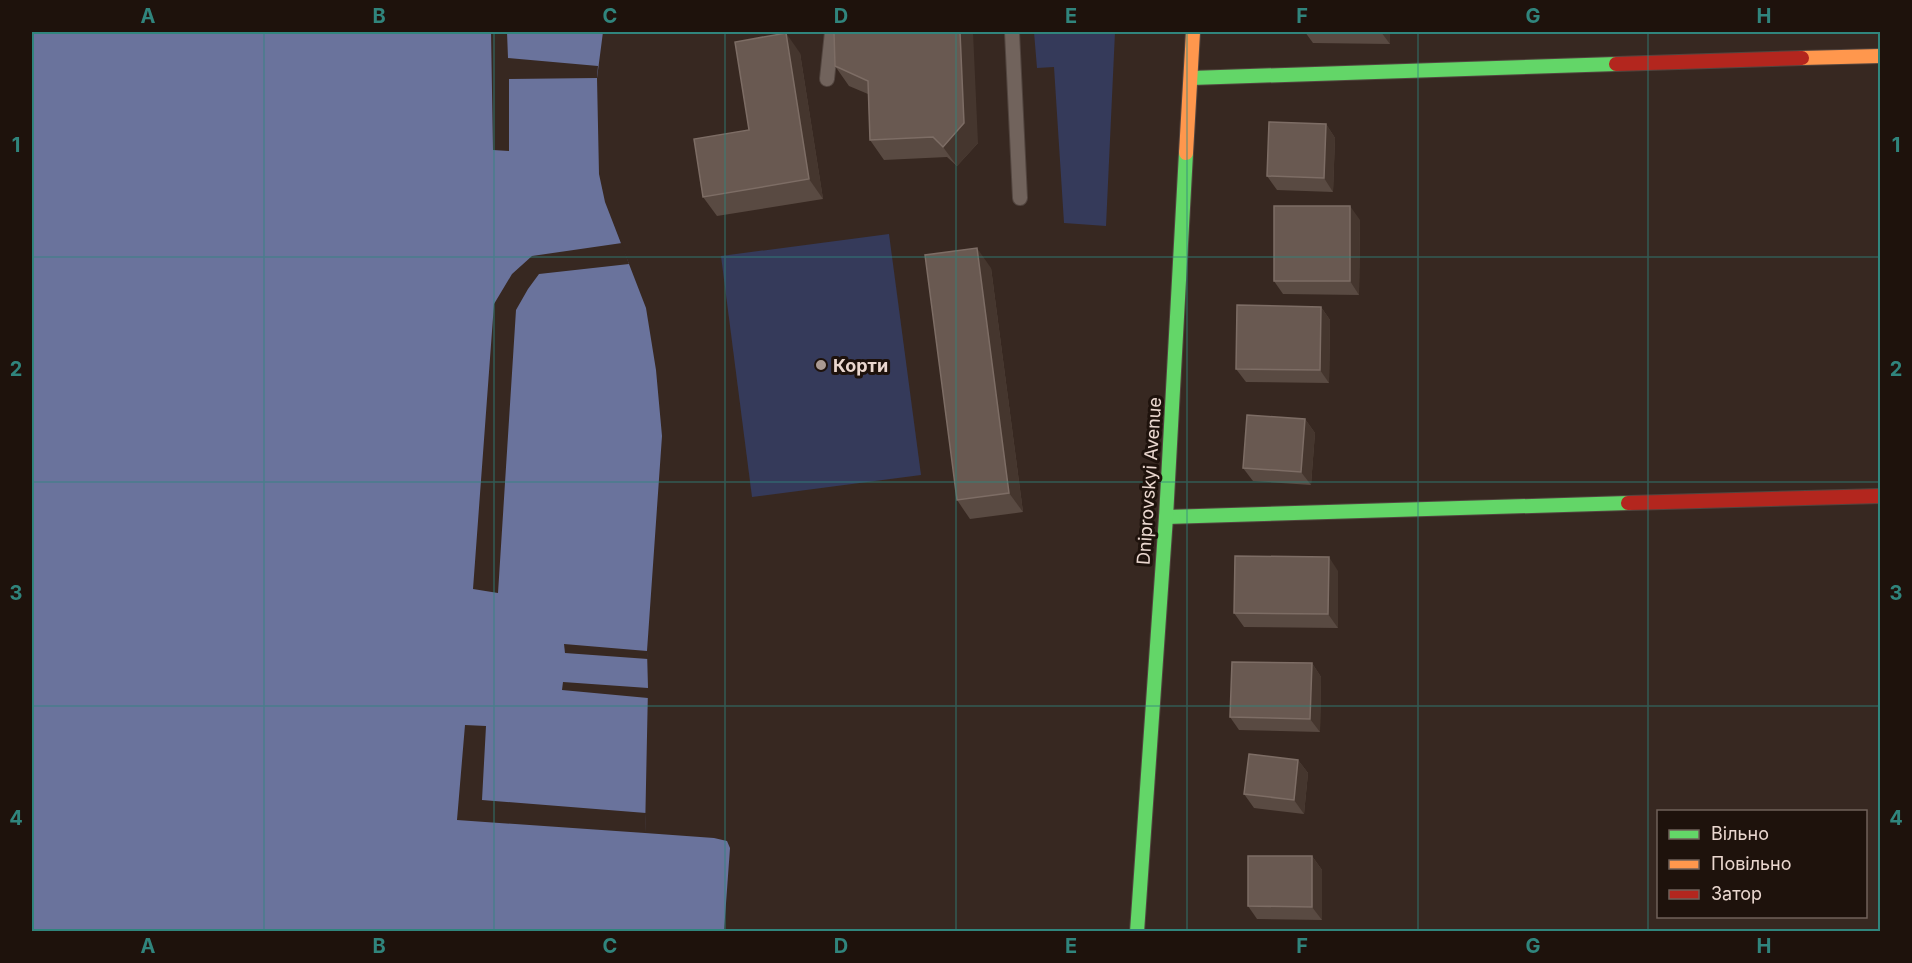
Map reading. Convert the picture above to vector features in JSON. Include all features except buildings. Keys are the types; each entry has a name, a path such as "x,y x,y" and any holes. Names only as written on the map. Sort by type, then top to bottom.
{"street":[{"name":"Dniprovskyi Avenue","path":"1137,932 1166,517 1193,32"},
{"path":"1191,78 1881,56"},
{"path":"1166,517 1881,496"}],"lane":[{"path":"827,79 832,32"},
{"path":"1012,32 1020,198"}],"shaded area":[{"path":"32,32 603,32 597,78 599,174 605,202 646,308 656,370 662,436 647,651 645,833 727,841 730,848 724,931 32,931"},
{"path":"1034,32 1115,32 1106,226 1064,223 1054,67 1037,68"},
{"name":"Корти","path":"889,234 921,475 752,497 721,256"}],"pier":[{"path":"491,32 507,32 508,58 598,66 597,78 509,79 509,151 493,150"},
{"path":"622,243 629,264 539,274 516,310 498,593 473,589 494,304 512,274 532,256"},
{"path":"564,644 647,651 648,659 565,653"},
{"path":"563,682 648,688 648,698 562,690"},
{"path":"465,725 486,726 482,800 646,813 645,833 457,820"}],"traffic: fast":[{"path":"1191,78 1616,64"},
{"path":"1137,932 1166,517 1186,153"},
{"path":"1166,517 1628,503"}],"traffic: slow":[{"path":"1186,153 1193,32"},
{"path":"1802,58 1880,56"}],"traffic: jam":[{"path":"1616,64 1802,58"},
{"path":"1628,503 1880,496"}],"place":[{"name":"Корти","path":"821,365"}]}
